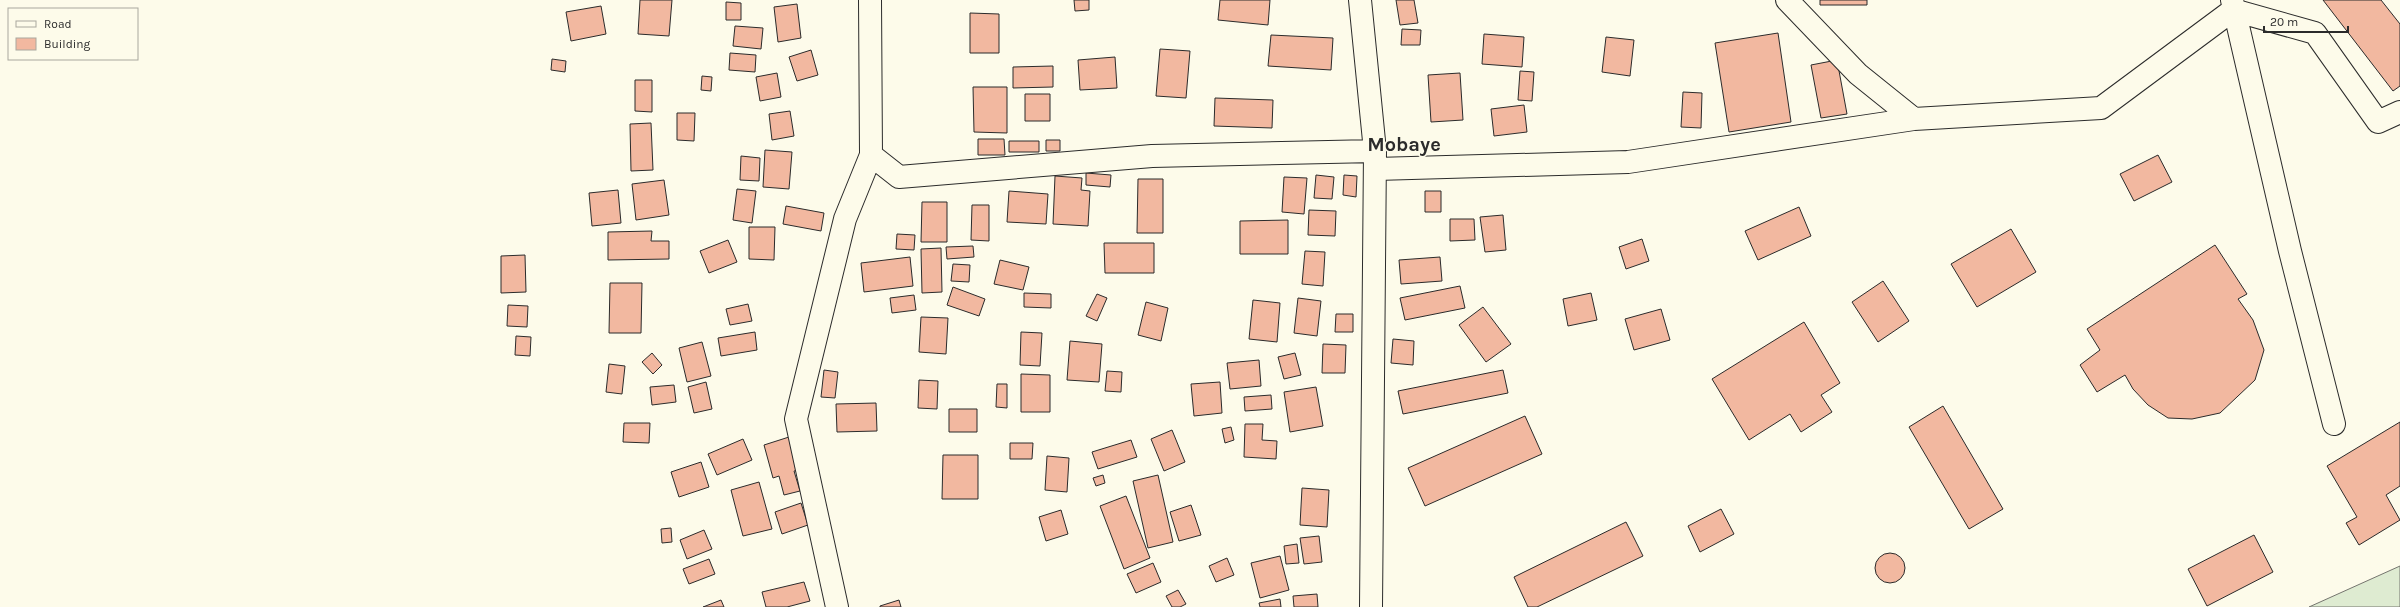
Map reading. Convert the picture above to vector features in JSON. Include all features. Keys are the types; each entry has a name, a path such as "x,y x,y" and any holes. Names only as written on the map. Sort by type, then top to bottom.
{"street":[{"path":"837,607 796,419 845,219 871,155 870,0"},
{"path":"1360,0 1376,160 1371,607"},
{"path":"1787,0 1858,74 1914,119"},
{"path":"871,155 899,177 1152,156 1628,162 1914,119 2101,108 2232,5"},
{"path":"2232,5 2315,33 2378,122 2400,112"},
{"path":"2232,5 2271,163 2290,251 2334,424"}],"green space":[{"path":"2400,566 2400,607 2309,607"}],"building":[{"path":"640,0 672,0 669,36 638,34"},
{"path":"1074,0 1089,0 1089,10 1075,11"},
{"path":"1220,0 1270,0 1268,25 1218,20"},
{"path":"1396,0 1414,0 1418,23 1400,25"},
{"path":"1820,0 1867,0 1867,5 1820,5"},
{"path":"2323,0 2381,0 2400,24 2400,86 2393,91"},
{"path":"726,2 741,3 741,20 726,20"},
{"path":"797,4 801,38 778,42 774,7"},
{"path":"601,6 606,34 571,41 566,12"},
{"path":"970,13 999,14 999,53 970,53"},
{"path":"735,26 763,28 761,49 733,46"},
{"path":"1402,29 1421,30 1420,45 1401,45"},
{"path":"1778,33 1791,122 1729,132 1715,43"},
{"path":"1484,34 1524,37 1522,67 1482,64"},
{"path":"1271,35 1333,38 1331,70 1268,66"},
{"path":"1606,37 1634,40 1630,76 1602,72"},
{"path":"1160,49 1190,51 1186,98 1156,96"},
{"path":"811,50 818,75 797,81 789,57"},
{"path":"730,53 756,55 755,72 729,70"},
{"path":"1115,57 1117,88 1080,90 1078,60"},
{"path":"552,59 566,61 565,72 551,70"},
{"path":"1837,60 1847,114 1821,118 1811,65"},
{"path":"1053,66 1053,87 1013,88 1013,67"},
{"path":"1520,71 1534,72 1532,101 1518,100"},
{"path":"777,73 781,97 760,101 756,77"},
{"path":"1460,73 1463,120 1431,122 1428,75"},
{"path":"702,76 712,77 711,91 701,90"},
{"path":"635,80 652,80 652,112 635,111"},
{"path":"973,87 1007,87 1007,133 974,132"},
{"path":"1683,92 1702,93 1701,128 1681,127"},
{"path":"1025,94 1050,94 1050,121 1025,121"},
{"path":"1215,98 1273,100 1272,128 1214,126"},
{"path":"1524,105 1527,132 1494,136 1491,109"},
{"path":"790,111 794,136 772,140 769,114"},
{"path":"677,113 695,113 694,141 677,140"},
{"path":"651,123 653,170 631,171 630,124"},
{"path":"978,139 1004,139 1005,155 978,155"},
{"path":"1046,140 1060,140 1060,151 1046,151"},
{"path":"1009,141 1039,141 1039,152 1009,152"},
{"path":"765,150 792,152 789,189 763,187"},
{"path":"2158,155 2172,182 2134,201 2120,174"},
{"path":"741,156 760,158 759,181 740,180"},
{"path":"1086,173 1111,175 1110,187 1086,185"},
{"path":"1316,175 1334,177 1332,199 1314,198"},
{"path":"1344,175 1357,176 1356,197 1343,195"},
{"path":"1055,176 1082,178 1081,190 1090,191 1088,226 1053,224"},
{"path":"1284,177 1307,178 1304,214 1282,212"},
{"path":"1138,179 1163,179 1163,233 1137,233"},
{"path":"664,180 669,215 636,220 632,184"},
{"path":"737,189 756,191 752,223 733,220"},
{"path":"618,190 621,223 592,226 589,193"},
{"path":"1009,191 1048,194 1046,224 1007,222"},
{"path":"1425,191 1441,191 1441,212 1425,212"},
{"path":"922,202 947,202 947,242 921,242"},
{"path":"972,205 989,205 989,241 971,240"},
{"path":"786,206 824,213 821,231 783,224"},
{"path":"1799,207 1811,236 1758,260 1745,231"},
{"path":"1309,210 1336,211 1335,236 1308,235"},
{"path":"1503,215 1506,250 1485,252 1480,217"},
{"path":"1450,219 1474,219 1475,240 1450,241"},
{"path":"1288,220 1288,254 1240,254 1240,221"},
{"path":"749,227 775,227 774,260 749,259"},
{"path":"2011,229 2036,272 1977,307 1951,264"},
{"path":"652,231 651,241 669,241 669,259 608,260 608,232"},
{"path":"897,234 915,235 914,250 896,249"},
{"path":"1642,239 1649,261 1626,269 1619,247"},
{"path":"728,240 737,262 709,273 700,251"},
{"path":"1104,243 1154,243 1154,273 1105,273"},
{"path":"2215,245 2247,294 2238,299 2253,320 2264,350 2255,380 2220,413 2192,419 2168,418 2148,405 2133,389 2125,375 2097,392 2080,365 2100,350 2087,329"},
{"path":"973,246 974,257 947,259 946,247"},
{"path":"941,248 942,292 922,293 921,249"},
{"path":"1305,251 1325,252 1323,286 1302,284"},
{"path":"525,255 526,292 501,293 501,256"},
{"path":"910,257 913,286 864,292 861,263"},
{"path":"1440,257 1442,281 1401,284 1399,260"},
{"path":"1000,260 1029,267 1023,290 994,284"},
{"path":"953,264 970,265 969,282 951,281"},
{"path":"1883,281 1909,321 1878,342 1852,302"},
{"path":"610,283 642,283 641,333 609,333"},
{"path":"1460,286 1465,308 1405,320 1400,298"},
{"path":"953,287 985,299 979,316 947,305"},
{"path":"1024,293 1051,294 1051,308 1024,307"},
{"path":"1591,293 1597,320 1568,326 1563,299"},
{"path":"1097,294 1107,298 1097,321 1086,316"},
{"path":"914,295 916,310 892,313 890,298"},
{"path":"1298,298 1321,301 1317,336 1294,333"},
{"path":"1253,300 1280,303 1277,342 1249,339"},
{"path":"1146,302 1168,308 1161,341 1138,335"},
{"path":"748,304 752,321 730,325 726,309"},
{"path":"508,305 528,306 527,327 507,326"},
{"path":"1483,307 1511,344 1486,362 1459,325"},
{"path":"1661,309 1670,340 1634,350 1625,319"},
{"path":"1336,314 1353,314 1353,332 1335,332"},
{"path":"921,317 948,318 946,354 919,352"},
{"path":"1804,322 1840,383 1821,395 1832,412 1801,432 1790,414 1749,440 1712,379"},
{"path":"755,332 757,350 721,356 718,338"},
{"path":"1021,332 1042,333 1040,366 1020,365"},
{"path":"516,336 531,337 530,356 515,355"},
{"path":"1393,339 1414,341 1413,365 1391,363"},
{"path":"1070,341 1102,344 1099,382 1067,380"},
{"path":"702,342 711,376 687,382 679,348"},
{"path":"1323,344 1346,345 1345,373 1322,373"},
{"path":"652,353 662,365 653,374 642,362"},
{"path":"1295,353 1301,375 1284,379 1278,357"},
{"path":"1259,360 1261,386 1230,389 1227,363"},
{"path":"609,364 625,366 622,394 606,392"},
{"path":"824,370 838,372 835,398 821,397"},
{"path":"1503,370 1508,393 1403,414 1398,391"},
{"path":"1107,371 1122,372 1121,392 1105,391"},
{"path":"1021,374 1050,375 1050,412 1021,412"},
{"path":"919,380 938,381 937,409 918,408"},
{"path":"706,382 712,409 694,413 688,387"},
{"path":"1220,382 1222,413 1194,416 1191,384"},
{"path":"997,384 1007,384 1007,408 996,407"},
{"path":"674,385 676,402 652,405 650,387"},
{"path":"1316,387 1323,426 1290,432 1284,392"},
{"path":"1271,395 1272,409 1245,411 1244,397"},
{"path":"876,403 877,431 837,432 836,404"},
{"path":"1943,406 2003,509 1969,529 1909,427"},
{"path":"949,409 977,409 977,432 949,432"},
{"path":"1525,416 1542,454 1425,506 1408,468"},
{"path":"2400,422 2400,486 2386,495 2400,520 2359,545 2346,523 2357,517 2327,466"},
{"path":"624,423 650,423 649,443 623,442"},
{"path":"1245,424 1263,424 1262,440 1277,441 1276,459 1244,457"},
{"path":"1231,427 1234,440 1225,443 1222,429"},
{"path":"1172,430 1185,462 1164,471 1151,439"},
{"path":"789,437 799,470 794,471 800,491 784,495 779,476 773,478 764,445"},
{"path":"743,439 752,460 717,475 708,454"},
{"path":"1131,440 1137,457 1098,469 1092,452"},
{"path":"1010,443 1033,443 1032,459 1010,459"},
{"path":"943,455 978,455 978,499 942,499"},
{"path":"1047,456 1069,458 1067,492 1045,490"},
{"path":"701,462 709,487 679,497 671,472"},
{"path":"1103,475 1105,483 1096,486 1093,478"},
{"path":"1158,475 1173,542 1148,548 1133,481"},
{"path":"759,482 772,529 743,536 731,490"},
{"path":"1302,488 1329,490 1327,527 1300,525"},
{"path":"1126,496 1150,558 1124,569 1100,506"},
{"path":"801,503 808,525 782,534 775,512"},
{"path":"1191,505 1201,535 1179,541 1170,512"},
{"path":"1721,509 1734,534 1700,552 1688,526"},
{"path":"1061,510 1068,534 1046,541 1039,517"},
{"path":"1626,522 1643,556 1537,607 1528,607 1514,577"},
{"path":"671,528 672,542 662,543 661,529"},
{"path":"704,530 712,549 687,559 680,540"},
{"path":"2254,535 2273,572 2207,606 2188,569"},
{"path":"1319,536 1322,562 1304,564 1300,538"},
{"path":"1297,544 1299,563 1286,564 1284,546"},
{"path":"1890,553 1901,557 1905,568 1901,579 1890,583 1879,579 1875,568 1879,557"},
{"path":"1280,556 1289,590 1260,598 1251,563"},
{"path":"1227,558 1234,575 1216,582 1209,566"},
{"path":"709,559 715,574 689,584 683,569"},
{"path":"1153,563 1161,582 1136,593 1127,574"},
{"path":"804,582 810,601 787,607 766,607 762,592"},
{"path":"1178,590 1186,604 1180,607 1172,607 1166,596"},
{"path":"1317,594 1318,607 1294,607 1293,596"},
{"path":"1280,599 1281,607 1260,607 1259,603"},
{"path":"721,600 724,607 703,607"},
{"path":"899,600 901,607 880,607 880,606"}],"district":[{"name":"Mobaye","path":"1404,144"}]}
